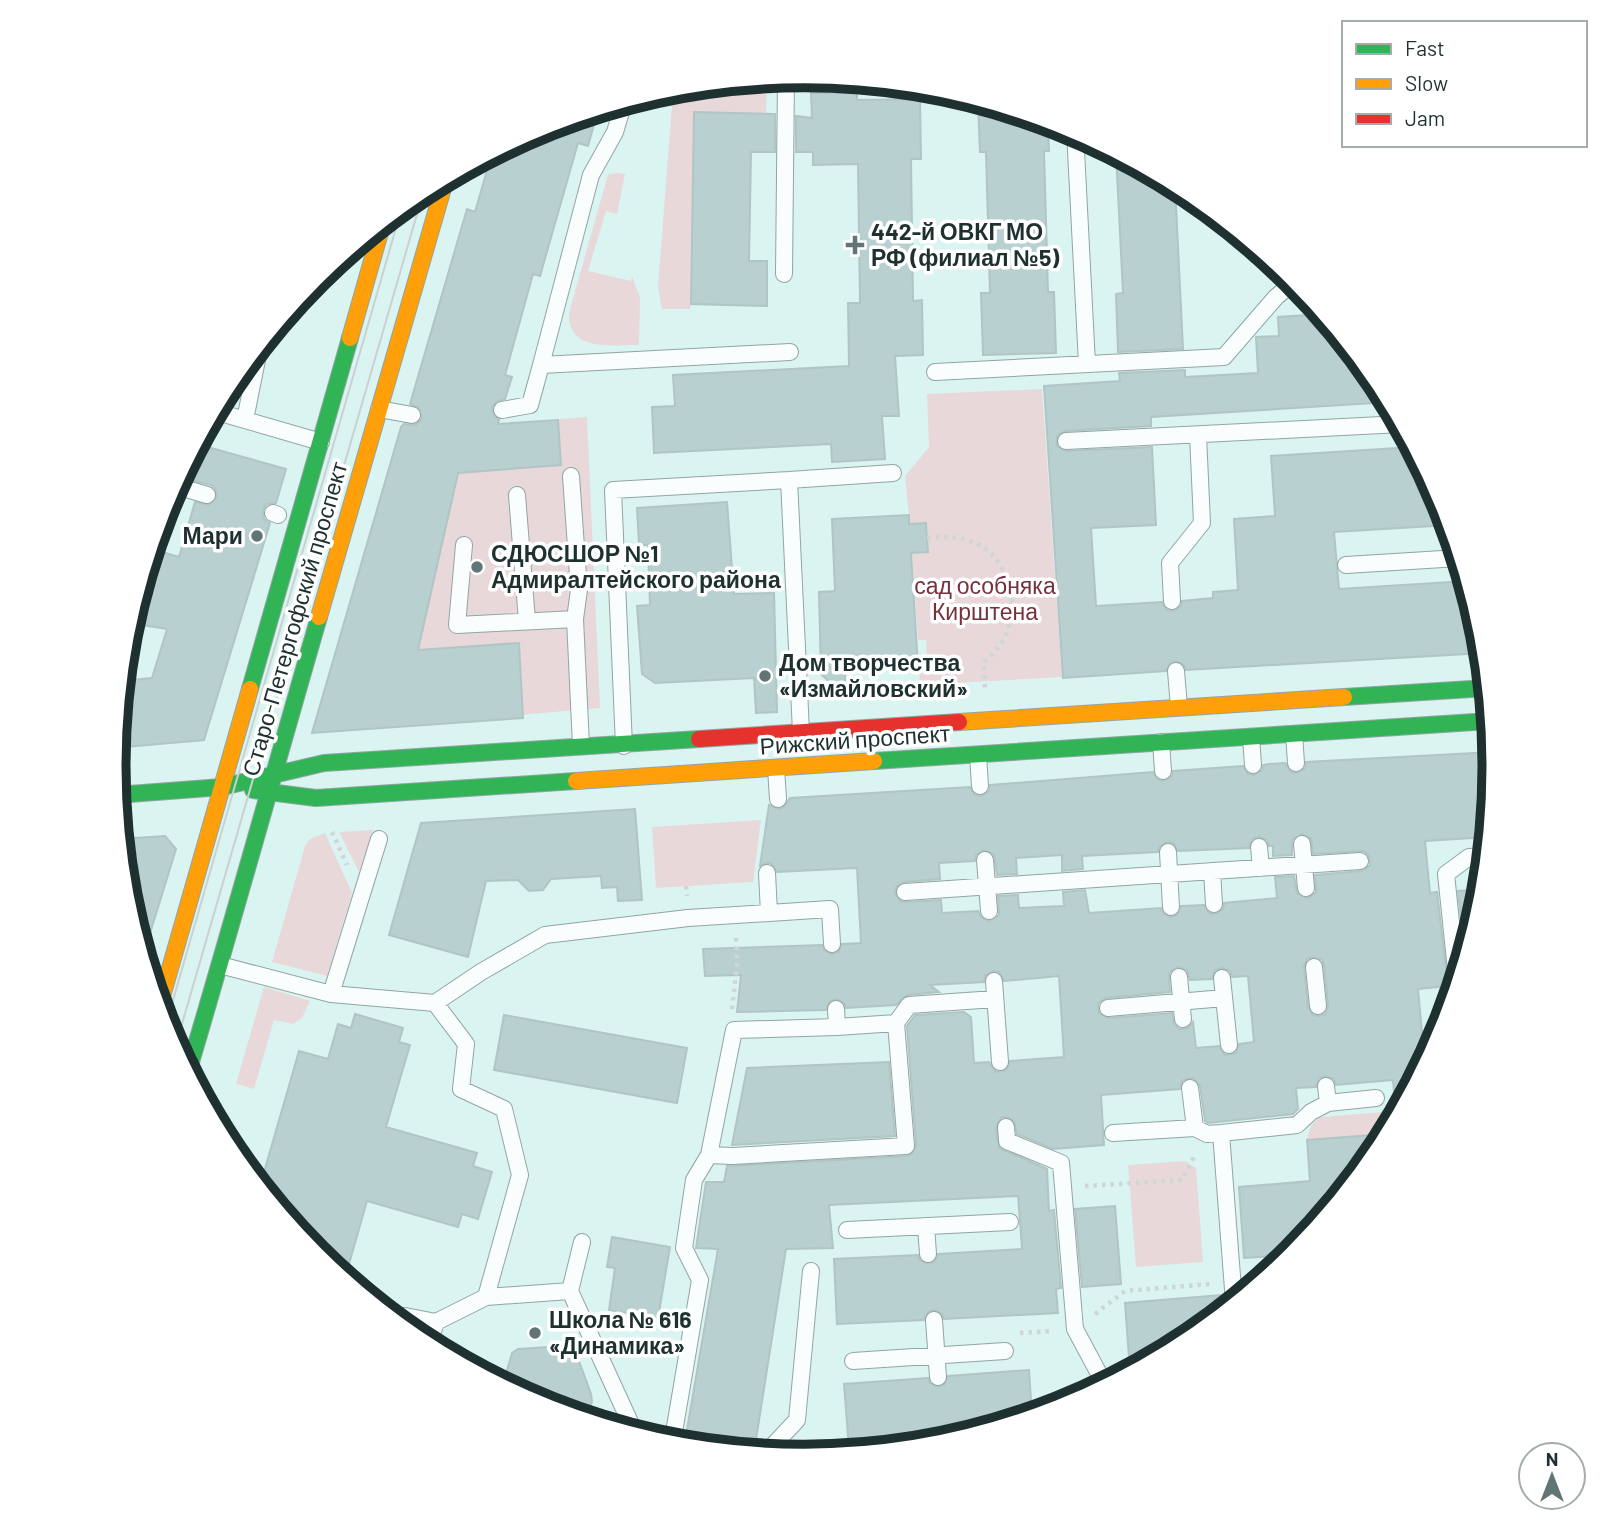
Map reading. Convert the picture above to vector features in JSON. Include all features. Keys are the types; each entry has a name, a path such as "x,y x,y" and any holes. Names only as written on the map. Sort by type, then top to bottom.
{"main road":[{"name":"Старо-Петергофский проспект","path":"192,1059 442,192"},
{"name":"Старо-Петергофский проспект","path":"164,990 378,238"},
{"name":"Рижский проспект","path":"222,787 316,798 582,764 624,744 802,750 1293,717 1478,689"},
{"name":"Рижский проспект","path":"126,794 222,787 324,763 582,764 625,778 775,751 1293,717 1481,721"}],"lane":[{"path":"785,274 786,88"},
{"path":"502,410 530,405 591,175 615,132 621,113"},
{"path":"1075,144 1087,364"},
{"path":"428,201 439,204"},
{"path":"935,372 1224,357 1286,288"},
{"path":"541,365 790,352"},
{"path":"245,420 255,368"},
{"path":"379,409 412,415"},
{"path":"224,414 321,442"},
{"path":"1066,441 1390,425"},
{"path":"1172,601 1170,563 1202,523 1198,435"},
{"path":"625,778 613,490 893,474"},
{"path":"571,476 579,590 575,619 582,764"},
{"path":"789,480 802,750"},
{"path":"185,488 207,495"},
{"path":"517,495 527,621"},
{"path":"464,545 457,625 575,619"},
{"path":"1346,565 1449,559"},
{"path":"1176,671 1180,725"},
{"path":"1293,717 1296,763"},
{"path":"1249,720 1253,765"},
{"path":"1160,726 1163,771"},
{"path":"977,738 979,786"},
{"path":"775,751 778,799"},
{"path":"331,994 379,839"},
{"path":"1302,844 1306,888"},
{"path":"1259,847 1261,868"},
{"path":"1168,852 1171,907"},
{"path":"1455,956 1446,874 1469,857 1477,857"},
{"path":"985,860 989,911"},
{"path":"905,892 1360,861"},
{"path":"1212,871 1214,904"},
{"path":"767,873 769,913"},
{"path":"220,965 331,994 435,1003 545,934 735,915 830,909 832,944"},
{"path":"1314,967 1318,1006"},
{"path":"1179,977 1183,1019"},
{"path":"1222,978 1229,1045"},
{"path":"993,981 1000,1062"},
{"path":"1108,1008 1224,998"},
{"path":"709,1155 905,1146 896,1023 908,1005 995,999"},
{"path":"435,1003 466,1044 461,1089 504,1109 520,1175 486,1297"},
{"path":"836,1009 837,1027"},
{"path":"674,1431 700,1280 684,1248 694,1180 709,1155 734,1030 896,1023"},
{"path":"1326,1086 1328,1103"},
{"path":"1190,1088 1208,1132 1233,1290"},
{"path":"1113,1133 1208,1132 1238,1126 1297,1125 1311,1112 1328,1103 1376,1098"},
{"path":"1006,1127 1007,1141 1061,1163 1075,1329 1101,1376"},
{"path":"848,1230 1010,1222"},
{"path":"926,1226 928,1254"},
{"path":"582,1242 570,1291 630,1421"},
{"path":"775,1443 797,1420 811,1271"},
{"path":"407,1315 436,1322 486,1297 570,1291"},
{"path":"933,1320 938,1377"},
{"path":"433,1333 436,1322"},
{"path":"853,1361 1005,1351"}],"path":[{"path":"927,538 953,537 973,542 992,556 1006,576 1011,590 1010,622 1004,637 984,662 985,682"},
{"path":"734,1030 732,1016 737,964 735,915"},
{"path":"1063,1188 1182,1180 1208,1132"},
{"path":"1005,1351 1009,1334 1075,1329 1125,1291 1233,1282"}],"green space":[{"path":"767,89 766,113 694,113 690,309 662,309 658,287 672,101 715,93"},
{"path":"609,174 625,174 617,214 606,211 588,271 631,281 632,276 640,298 639,345 594,344 575,334 570,326 569,313 607,178"},
{"name":"сад особняка Кирштена","path":"1042,389 1062,677 920,685 919,661 927,660 926,640 918,640 912,554 929,553 927,523 910,524 905,476 929,447 927,394"},
{"name":"СДЮСШОР №1 Адмиралтейского района","path":"587,417 600,708 321,732 314,724 401,427 498,424"},
{"path":"761,820 753,882 656,888 652,827"},
{"path":"373,830 359,872 339,832"},
{"path":"325,833 352,893 327,976 272,962 305,846 310,839"},
{"path":"264,987 310,1001 302,1018 293,1024 274,1020 254,1089 236,1084"},
{"path":"1388,1112 1373,1135 1307,1140 1311,1127 1321,1117"},
{"path":"1185,1161 1196,1168 1203,1262 1136,1267 1128,1165"}],"building":[{"path":"811,93 857,93 857,100 920,99 921,159 911,159 913,301 922,300 923,355 895,356 899,416 882,416 885,459 832,462 831,444 654,453 652,407 675,406 673,375 849,366 848,303 860,303 858,164 813,165 813,152 796,152 796,116 812,118"},
{"path":"978,111 1048,133 1049,151 1044,151 1048,292 1054,292 1056,353 983,355 981,293 990,293 986,152 980,152"},
{"path":"694,112 775,114 775,152 751,152 749,261 767,261 767,306 691,304"},
{"path":"595,121 588,146 578,143 540,276 533,274 505,375 512,377 505,399 496,402 492,407 494,416 499,420 498,424 558,420 561,465 458,473 418,650 519,643 523,718 312,733 401,427 404,424 416,425 422,418 419,408 410,404 467,209 475,212 488,165 544,139"},
{"path":"1117,164 1176,199 1183,349 1118,352 1116,294 1123,293"},
{"path":"1310,315 1342,353 1377,403 1151,417 1151,426 1065,431 1057,436 1057,446 1066,451 1152,447 1156,525 1091,528 1096,606 1162,602 1167,610 1173,611 1181,606 1182,601 1213,598 1213,592 1238,590 1234,519 1275,516 1271,456 1403,448 1438,526 1334,532 1339,589 1456,582 1473,654 1186,670 1184,665 1176,661 1170,663 1166,671 1063,678 1044,386 1120,381 1119,373 1185,370 1185,377 1258,373 1256,337 1279,336 1278,317"},
{"path":"206,446 286,469 276,503 267,504 263,510 264,519 270,523 204,740 126,747 131,680 152,678 167,629 141,625 161,552 179,557 195,502 209,505 217,497 215,488 189,479"},
{"path":"727,502 734,594 774,593 777,712 756,713 754,678 655,683 642,674 637,606 650,605 648,545 639,545 637,508"},
{"path":"909,515 909,524 926,523 928,552 911,553 918,667 845,671 845,697 821,674 819,592 835,591 832,519"},
{"path":"1482,753 1479,838 1425,841 1430,893 1437,892 1447,980 1445,986 1418,989 1422,1033 1428,1033 1395,1100 1393,1080 1336,1085 1334,1079 1325,1076 1319,1078 1316,1087 1296,1088 1298,1109 1293,1114 1208,1123 1205,1121 1200,1086 1193,1078 1183,1080 1180,1089 1101,1095 1104,1145 1053,1149 1017,1134 1014,1121 1001,1118 996,1128 999,1148 1047,1169 1049,1211 1054,1210 1061,1288 1056,1289 1058,1313 944,1319 942,1314 934,1310 928,1312 924,1320 837,1324 834,1259 918,1255 920,1260 928,1264 934,1262 938,1254 1022,1249 1018,1196 829,1205 833,1248 786,1249 755,1443 686,1434 718,1249 696,1248 706,1182 724,1182 727,1166 912,1154 916,1145 907,1026 915,1015 964,1012 971,1017 974,1063 989,1062 996,1072 1006,1070 1010,1061 1064,1057 1059,976 1004,981 999,972 993,971 985,976 984,982 930,985 939,992 908,995 896,1005 846,1008 844,1003 836,999 830,1001 826,1010 737,1012 741,975 705,976 703,949 822,945 824,950 832,954 838,952 842,944 861,943 857,868 777,872 771,863 760,866 769,805 779,809 784,807 790,798 970,787 975,795 981,796 989,791 990,785 1153,772 1158,780 1164,781 1172,776 1173,771 1243,766 1248,774 1254,775 1262,770 1263,765 1285,763 1291,772 1297,773 1305,768 1306,762","holes":["1302,834 1311,839 1313,854 1364,851 1369,856 1370,865 1361,871 1315,875 1316,892 1308,898 1297,893 1294,876 1275,877 1277,898 1224,903 1223,909 1215,914 1209,913 1204,905 1181,906 1177,915 1171,917 1163,913 1161,908 1089,913 1085,890 1063,892 1064,906 1019,908 1018,895 998,896 999,915 989,921 981,917 978,911 942,913 941,900 905,902 900,901 895,893 896,887 904,882 940,879 939,863 975,861 976,855 984,850 994,855 997,875 1017,874 1016,858 1062,855 1062,871 1083,869 1082,856 1158,852 1159,847 1167,842 1173,843 1178,851 1249,848 1252,839 1259,837 1267,840 1269,846 1273,846 1273,856 1292,855 1292,840","1314,957 1322,960 1324,966 1328,1006 1325,1014 1320,1016 1313,1015 1308,1007 1304,967 1307,959","1177,967 1187,970 1190,980 1212,979 1215,970 1222,968 1230,971 1232,977 1248,976 1254,1042 1239,1044 1236,1053 1225,1055 1219,1046 1196,1048 1193,1022 1188,1028 1179,1029 1174,1024 1172,1013 1109,1018 1099,1013 1098,1004 1106,998 1170,992 1169,973"]},
{"path":"635,809 642,900 618,901 617,887 602,888 601,876 551,879 543,890 529,891 518,880 486,881 468,957 389,935 421,823"},
{"path":"165,836 176,849 148,939 139,898 130,838"},
{"path":"1470,890 1462,928 1458,891"},
{"path":"355,1014 403,1028 399,1042 410,1045 386,1127 477,1153 473,1166 492,1172 478,1219 462,1214 458,1227 367,1201 348,1268 324,1246 263,1175 299,1051 328,1059 338,1024 351,1028"},
{"path":"504,1015 687,1048 677,1103 494,1070"},
{"path":"889,1062 895,1136 732,1145 747,1068"},
{"path":"1373,1135 1342,1179 1284,1246 1273,1256 1244,1258 1239,1187 1310,1181 1307,1140"},
{"path":"1115,1206 1121,1284 1082,1287 1075,1209"},
{"path":"612,1237 670,1247 658,1318 609,1310 615,1268 607,1267"},
{"path":"1221,1295 1221,1300 1181,1330 1129,1361 1125,1303"},
{"path":"564,1346 571,1348 576,1353 591,1394 589,1409 505,1376 512,1353 518,1349"},
{"path":"1029,1370 1031,1405 936,1431 893,1439 849,1443 844,1384 928,1378 930,1383 938,1387 944,1385 948,1376"}],"tram line":[{"path":"180,1032 419,208"},
{"path":"171,1008 397,223"}],"traffic: fast":[{"path":"250,689 350,338"},
{"path":"192,1059 319,617"},
{"path":"1344,697 1478,689"},
{"path":"874,761 1481,722"},
{"path":"126,794 222,787 324,763 699,739"},
{"path":"253,790 316,798 576,781"}],"traffic: slow":[{"path":"319,617 442,193"},
{"path":"350,338 378,238"},
{"path":"164,990 250,689"},
{"path":"959,722 1344,697"},
{"path":"576,781 874,761"}],"traffic: jam":[{"path":"699,739 959,722"}],"place":[{"name":"442-й ОВКГ МО РФ (филиал №5)","path":"855,245"},
{"name":"Мари","path":"257,536"},
{"name":"СДЮСШОР №1 Адмиралтейского района","path":"477,567"},
{"name":"Дом творчества «Измайловский»","path":"765,676"},
{"name":"Школа № 616 «Динамика»","path":"535,1333"}]}
